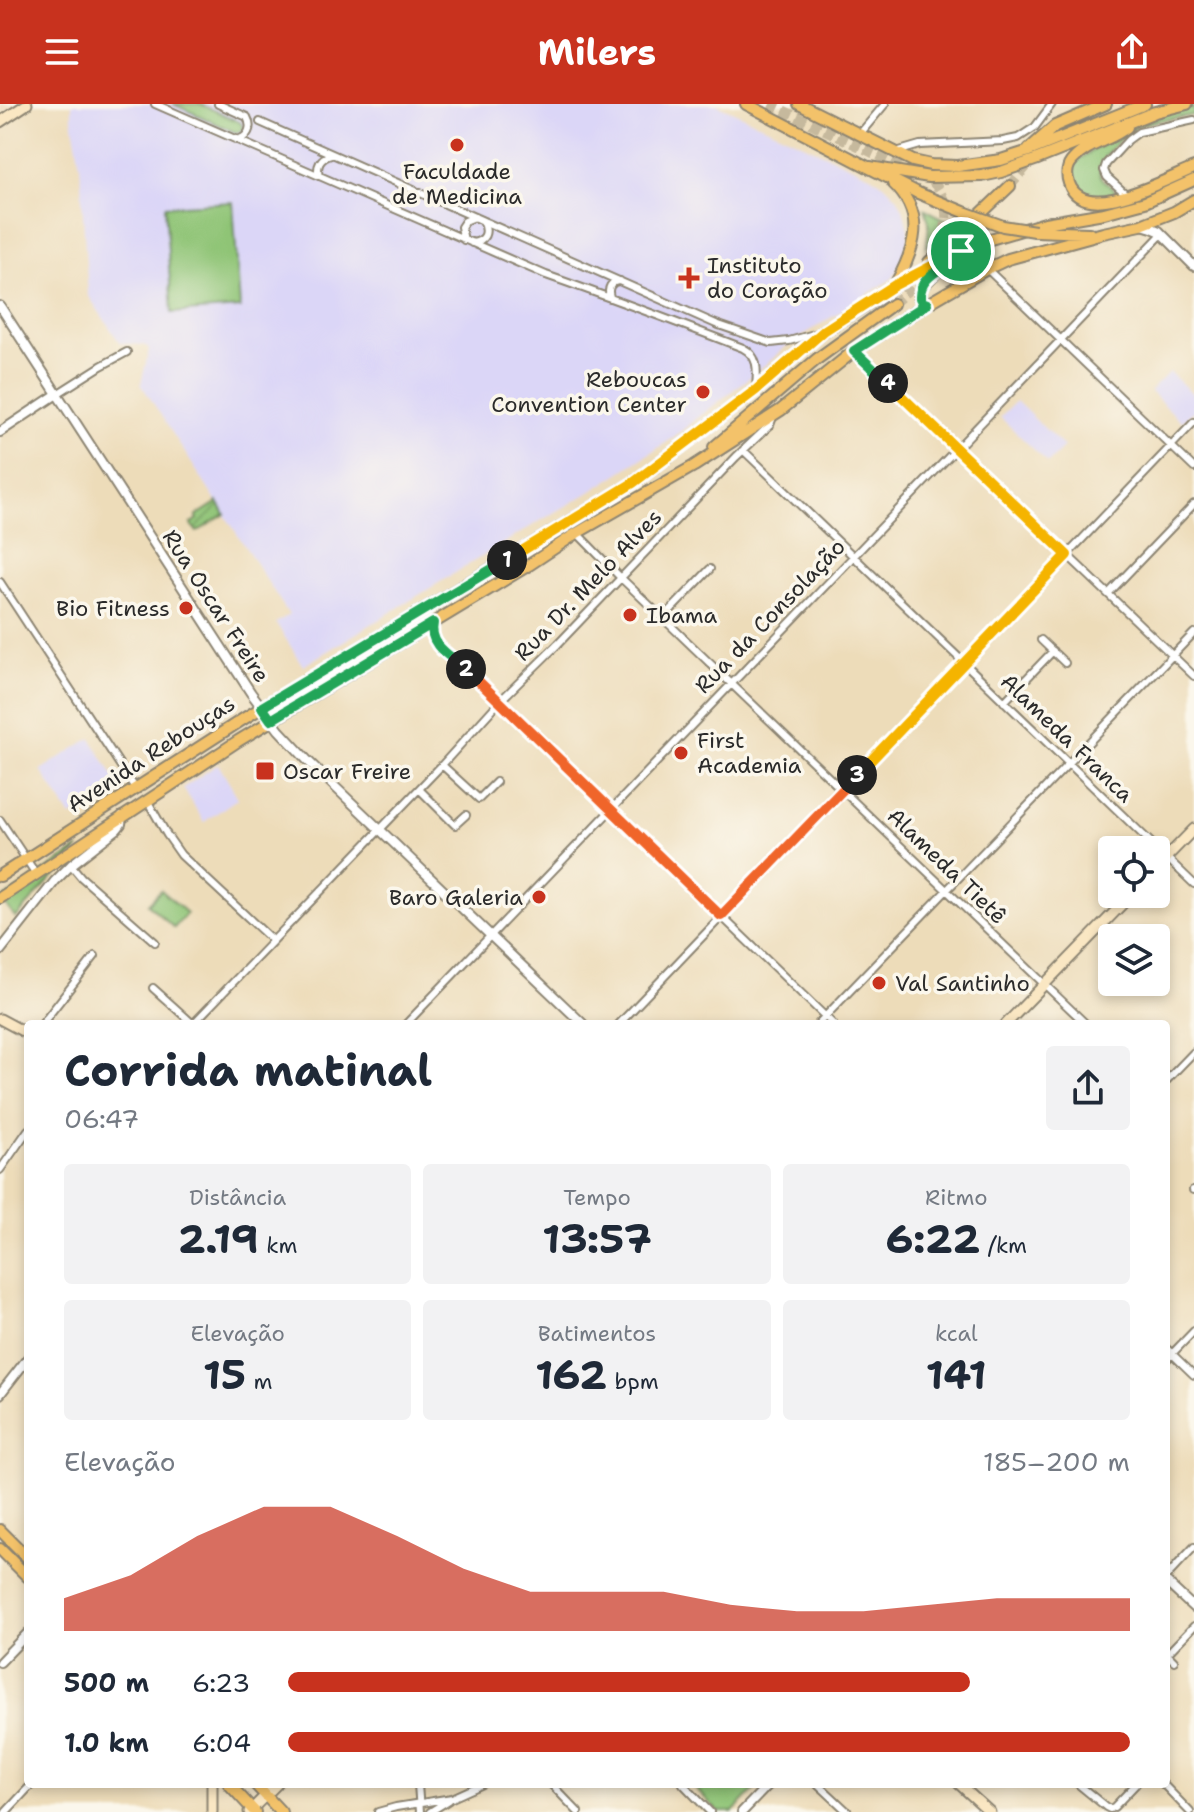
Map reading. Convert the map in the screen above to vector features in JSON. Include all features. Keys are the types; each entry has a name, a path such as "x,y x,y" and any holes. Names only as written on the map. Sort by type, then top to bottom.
{"main road":[{"path":"0,122 27,104"},
{"path":"747,104 918,193 964,212 1003,226 1035,231 1103,233"},
{"path":"799,104 818,108 859,135 913,161 958,166 992,162 1026,152 1145,104"},
{"path":"1071,115 1082,104"},
{"path":"1026,152 1055,126 1106,104"},
{"path":"871,167 929,177 982,176 1001,172 1134,120 1187,104"},
{"path":"1134,120 1120,133 1074,158 1068,170 1069,185 1073,191 1097,201 1127,195 1194,168"},
{"path":"871,167 902,192 914,225 912,249 895,285"},
{"name":"Avenida Rebouças","path":"0,876 262,707 622,490 756,390 825,330 895,285 984,241 1045,223 1145,202 1194,180"},
{"path":"909,277 915,268 932,260 1010,186"},
{"path":"1141,225 1194,200"},
{"name":"Avenida Rebouças","path":"0,898 271,720 577,533 694,466 774,414 854,351 927,304 1008,259 1141,225"},
{"path":"927,304 920,298 921,287 961,251"},
{"name":"Avenida Rebouças","path":"694,466 817,359 893,304"},
{"path":"1170,853 1194,829"},
{"path":"1010,1020 1119,908"},
{"path":"0,1019 24,1032"},
{"path":"0,1530 24,1554"},
{"path":"0,1549 24,1573"},
{"path":"212,1788 212,1812"},
{"path":"232,1788 252,1811 273,1788"},
{"path":"259,1788 281,1812"},
{"path":"968,1788 990,1812"}],"street":[{"path":"155,104 546,275 743,348 754,356 756,390"},
{"path":"218,104 247,117 249,132 243,138 233,139"},
{"path":"859,135 885,104"},
{"path":"893,152 920,145 1018,138 1035,127 1052,104"},
{"path":"1127,195 1107,177 1104,170 1106,164 1139,132 1194,120"},
{"path":"260,122 716,324 771,343 825,330"},
{"path":"320,177 320,162 331,155"},
{"path":"468,241 461,227 465,221 475,217"},
{"path":"468,241 479,242 485,236 483,221"},
{"path":"1141,225 1162,234 1194,266"},
{"name":"Rua da Consolação","path":"410,1020 1162,234"},
{"path":"987,269 1194,468"},
{"path":"610,297 610,286 620,281"},
{"name":"Rua Oscar Freire","path":"0,306 271,720 308,761 579,1020"},
{"path":"710,336 717,330 716,324"},
{"path":"854,351 1194,676"},
{"path":"0,432 127,352"},
{"name":"Rua Dr. Melo Alves","path":"197,1020 499,702 770,425 774,414"},
{"path":"623,1020 1194,422"},
{"name":"Alameda Franca","path":"743,450 1144,836"},
{"path":"1108,594 1194,504"},
{"name":"Alameda Tietê","path":"577,533 1082,1020"},
{"path":"663,618 710,569"},
{"path":"0,582 135,788"},
{"path":"433,623 433,642 465,668 829,1020"},
{"path":"822,1020 1194,633"},
{"path":"1041,640 1065,663"},
{"path":"1004,702 1053,651"},
{"path":"442,765 479,799 496,782"},
{"path":"419,789 455,825 466,815"},
{"path":"147,800 181,855 272,940"},
{"path":"0,951 55,881 117,829 122,816"},
{"path":"0,820 36,874"},
{"name":"Alameda Franca","path":"1170,861 1194,884"},
{"path":"71,865 155,942"},
{"path":"45,1020 95,956"},
{"path":"153,988 189,1020"},
{"path":"1170,1077 1194,1052"},
{"path":"0,1170 24,1136"},
{"path":"1194,1331 1172,1354 1194,1375"},
{"path":"0,1394 24,1363"},
{"path":"1170,1574 1194,1547"},
{"path":"1170,1583 1194,1608"},
{"path":"1170,1651 1194,1626"},
{"path":"0,1662 24,1637"},
{"path":"1170,1657 1174,1661"},
{"path":"6,1812 28,1788"},
{"path":"418,1788 420,1812"},
{"path":"430,1812 474,1788"},
{"path":"555,1788 578,1812"},
{"path":"687,1788 710,1812"},
{"path":"742,1812 765,1788"},
{"path":"822,1788 848,1812"},
{"path":"1083,1788 1110,1809 1132,1788"},
{"path":"1167,1788 1190,1812"},
{"path":"378,1812 452,1798"}],"shaded area":[{"path":"72,104 716,104 884,184 897,197 903,209 908,239 893,278 785,347 667,442 303,666 276,623 289,615 141,384 148,347 120,343 88,295 80,165"},
{"path":"1169,372 1194,395 1194,410 1182,422 1150,391"},
{"path":"1016,401 1064,447 1048,463 1000,417"},
{"path":"91,738 118,784 117,788 71,817 41,770"},
{"path":"218,764 238,798 204,822 183,788"}],"green space":[{"path":"173,104 200,104 240,122 244,128 237,133"},
{"path":"1194,107 1194,115 1144,124 1115,144 1103,160 1100,174 1117,193 1089,195 1079,189 1074,179 1076,161 1147,121"},
{"path":"233,202 240,308 172,313 165,206"},
{"path":"925,209 954,224 927,247 929,222"},
{"path":"218,502 225,514 197,532 191,524 198,519 196,516"},
{"path":"79,848 16,918 1,900"},
{"path":"161,890 187,913 174,928 148,904"},
{"path":"695,1788 756,1788 733,1812 719,1812"}],"tunnel":[{"path":"770,104 932,181 939,189 946,208 946,227 938,256"},
{"path":"1010,186 1033,159"},
{"path":"893,304 927,273"}],"place":[{"name":"Faculdade de Medicina","path":"457,145"},
{"name":"Instituto do Coração","path":"689,278"},
{"name":"Reboucas Convention Center","path":"703,392"},
{"name":"Bio Fitness","path":"186,608"},
{"name":"Ibama","path":"630,615"},
{"name":"First Academia","path":"681,753"},
{"name":"Oscar Freire","path":"265,771"},
{"name":"Baro Galeria","path":"539,897"},
{"name":"Val Santinho","path":"879,983"}],"route":[{"path":"961,251 921,287 920,298 927,304 854,351 1067,555 721,916 465,668 433,642 433,623 271,720 262,707 633,483 756,390 825,330 895,285 961,251"}]}
